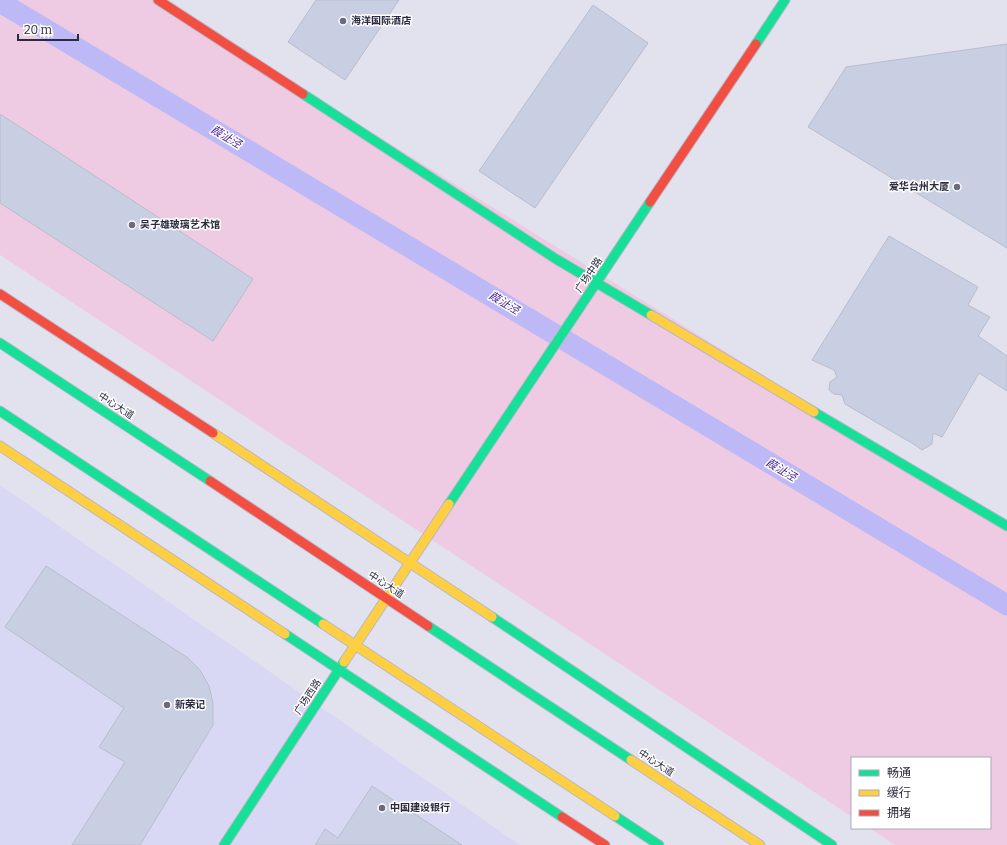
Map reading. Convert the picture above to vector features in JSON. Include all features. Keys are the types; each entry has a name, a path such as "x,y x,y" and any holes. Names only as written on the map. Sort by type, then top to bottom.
{"main road":[{"path":"158,0 542,250 1007,526"},
{"name":"广场中路","path":"410,562 785,0"},
{"path":"0,294 410,562 832,845"},
{"name":"中心大道","path":"0,343 760,845"},
{"path":"0,411 660,845"},
{"path":"0,446 605,845"},
{"name":"广场西路","path":"224,845 410,562"}],"shaded area":[{"path":"0,0 158,0 1007,526 1007,845 895,845 871,829 991,829 991,757 851,757 851,816 0,255"},
{"path":"0,485 520,845 0,845"}],"building":[{"name":"海洋国际酒店","path":"316,0 399,0 345,80 288,42"},
{"path":"593,5 648,43 535,208 479,171"},
{"name":"爱华台州大厦","path":"1007,44 1007,248 808,127 846,67"},
{"path":"0,114 253,279 213,341 0,203"},
{"path":"889,236 978,287 968,305 990,317 978,336 1007,356 1007,391 979,373 942,437 933,433 932,444 922,450 845,404 842,395 834,394 829,390 830,382 837,377 834,370 812,360"},
{"name":"新荣记","path":"46,566 188,658 200,670 209,686 213,703 213,725 140,845 72,845 125,762 99,747 124,708 5,627"},
{"name":"中国建设银行","path":"372,786 462,845 315,845 325,829 338,838"}],"waterway":[{"name":"葭沚泾","path":"0,2 1007,605"}],"traffic: fast":[{"path":"756,44 785,0"},
{"path":"303,94 556,259 651,315"},
{"path":"449,504 650,202"},
{"path":"0,343 210,481"},
{"path":"0,411 323,624"},
{"path":"814,412 1007,526"},
{"path":"492,617 832,845"},
{"path":"428,626 631,760"},
{"path":"285,634 562,817"},
{"path":"224,845 344,662"},
{"path":"615,816 659,845"}],"traffic: slow":[{"path":"651,315 814,412"},
{"path":"213,433 492,617"},
{"path":"0,446 285,634"},
{"path":"344,662 449,504"},
{"path":"323,624 615,816"},
{"path":"631,760 760,845"}],"traffic: jam":[{"path":"158,0 303,94"},
{"path":"650,202 756,44"},
{"path":"0,294 213,433"},
{"path":"210,481 428,626"},
{"path":"562,817 605,845"}],"place":[{"name":"海洋国际酒店","path":"343,21"},
{"name":"爱华台州大厦","path":"957,187"},
{"name":"吴子雄玻璃艺术馆","path":"132,225"},
{"name":"新荣记","path":"167,705"},
{"name":"中国建设银行","path":"382,808"}]}
